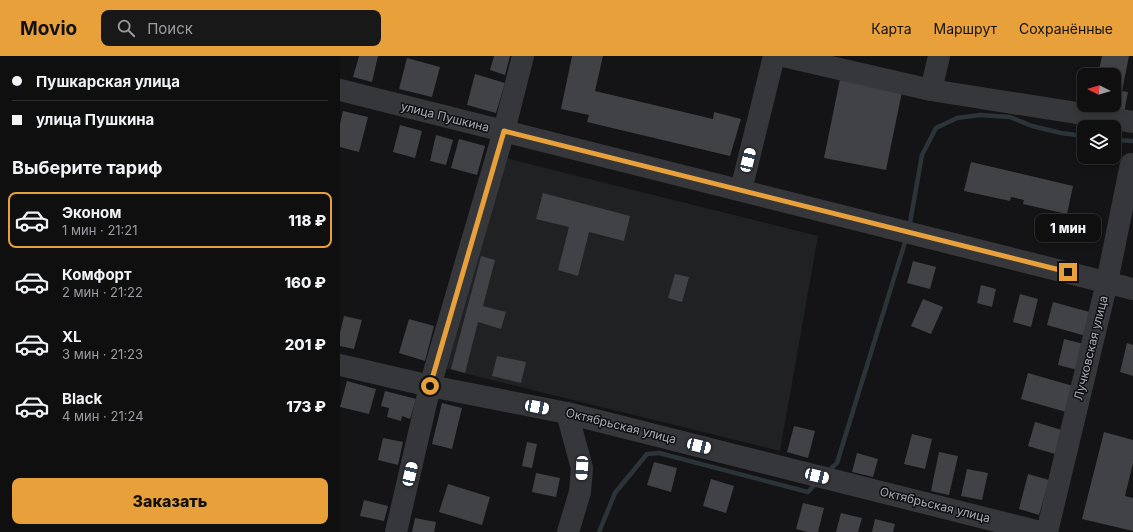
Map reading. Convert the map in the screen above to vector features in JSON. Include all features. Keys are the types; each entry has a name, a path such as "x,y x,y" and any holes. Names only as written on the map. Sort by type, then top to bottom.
{"street":[{"path":"396,532 430,386 504,131 523,56"},
{"path":"741,190 774,56"},
{"path":"783,56 931,90 1133,122"},
{"path":"931,90 939,56"},
{"name":"улица Пушкина","path":"340,90 1133,288"},
{"name":"Лучковская улица","path":"1046,532 1107,282 1131,164"},
{"name":"Октябрьская улица","path":"340,365 430,386 567,412 1040,532"},
{"path":"567,412 582,468 580,492 568,532"}],"shaded area":[{"path":"505,158 818,236 780,451 443,368"}],"building":[{"path":"359,56 378,56 372,82 353,77"},
{"path":"494,56 510,56 505,75 490,70"},
{"path":"572,56 603,56 595,91 713,119 714,112 741,119 730,156 587,122 589,115 561,109"},
{"path":"1102,56 1129,56 1122,91 1128,92 1124,113 1119,112 1121,112 1121,68 1099,68"},
{"path":"407,58 440,67 432,97 399,89"},
{"path":"475,74 505,83 496,113 467,105"},
{"path":"841,74 903,87 886,170 824,158"},
{"path":"343,111 368,117 359,152 340,147 340,124"},
{"path":"400,125 422,131 415,158 393,152"},
{"path":"436,135 453,140 446,165 430,161"},
{"path":"459,139 485,146 477,175 451,168"},
{"path":"971,162 1073,186 1067,214 1023,204 1024,200 1011,197 1010,201 964,191"},
{"path":"543,193 630,216 624,241 589,232 578,276 558,270 569,227 536,219"},
{"path":"481,256 495,260 483,306 506,312 501,329 478,322 465,373 451,369"},
{"path":"913,261 936,267 930,289 907,283"},
{"path":"675,274 689,277 682,302 668,298"},
{"path":"981,285 996,289 992,307 977,303"},
{"path":"1020,294 1038,299 1031,327 1013,322"},
{"path":"923,299 943,307 931,334 911,326"},
{"path":"1053,302 1093,313 1086,336 1047,325"},
{"path":"344,316 362,320 354,349 340,346 340,333"},
{"path":"409,319 434,326 425,361 399,353"},
{"path":"1064,339 1084,344 1078,370 1058,365"},
{"path":"1127,343 1133,345 1133,376 1120,372"},
{"path":"497,356 526,362 521,383 492,376"},
{"path":"1028,373 1073,386 1066,412 1021,399"},
{"path":"347,381 376,389 369,414 340,407"},
{"path":"385,391 416,399 410,419 402,416 401,421 387,417 389,408 381,406"},
{"path":"442,403 462,408 452,449 432,444"},
{"path":"1035,422 1062,430 1055,454 1028,446"},
{"path":"794,426 815,431 808,458 787,452"},
{"path":"1104,432 1133,440 1133,463 1125,496 1133,498 1133,531 1082,519"},
{"path":"912,434 932,439 925,469 904,464"},
{"path":"383,438 403,442 398,465 378,460"},
{"path":"527,442 537,444 532,468 522,466"},
{"path":"939,452 958,456 949,495 931,491"},
{"path":"857,453 878,459 873,477 852,472"},
{"path":"654,462 677,468 671,492 647,485"},
{"path":"967,469 988,473 982,500 961,496"},
{"path":"536,473 560,478 556,497 532,492"},
{"path":"1028,474 1049,480 1039,515 1019,509"},
{"path":"711,479 734,486 726,513 703,506"},
{"path":"448,484 490,497 482,525 439,512"},
{"path":"364,500 388,506 384,521 360,516"},
{"path":"803,503 824,508 818,532 808,532 796,529"},
{"path":"841,513 862,518 858,532 836,532"},
{"path":"415,518 436,522 434,532 412,532"},
{"path":"875,519 895,524 893,532 872,532"}],"waterway":[{"path":"909,228 922,155 936,128 957,118 980,115 1010,117 1032,126 1077,135"},
{"path":"1121,140 1133,141"},
{"path":"828,471 837,463 906,239"},
{"path":"599,532 615,493 647,454 659,453 808,492 817,482"}],"route":[{"path":"430,386 504,131 1068,272"}]}
